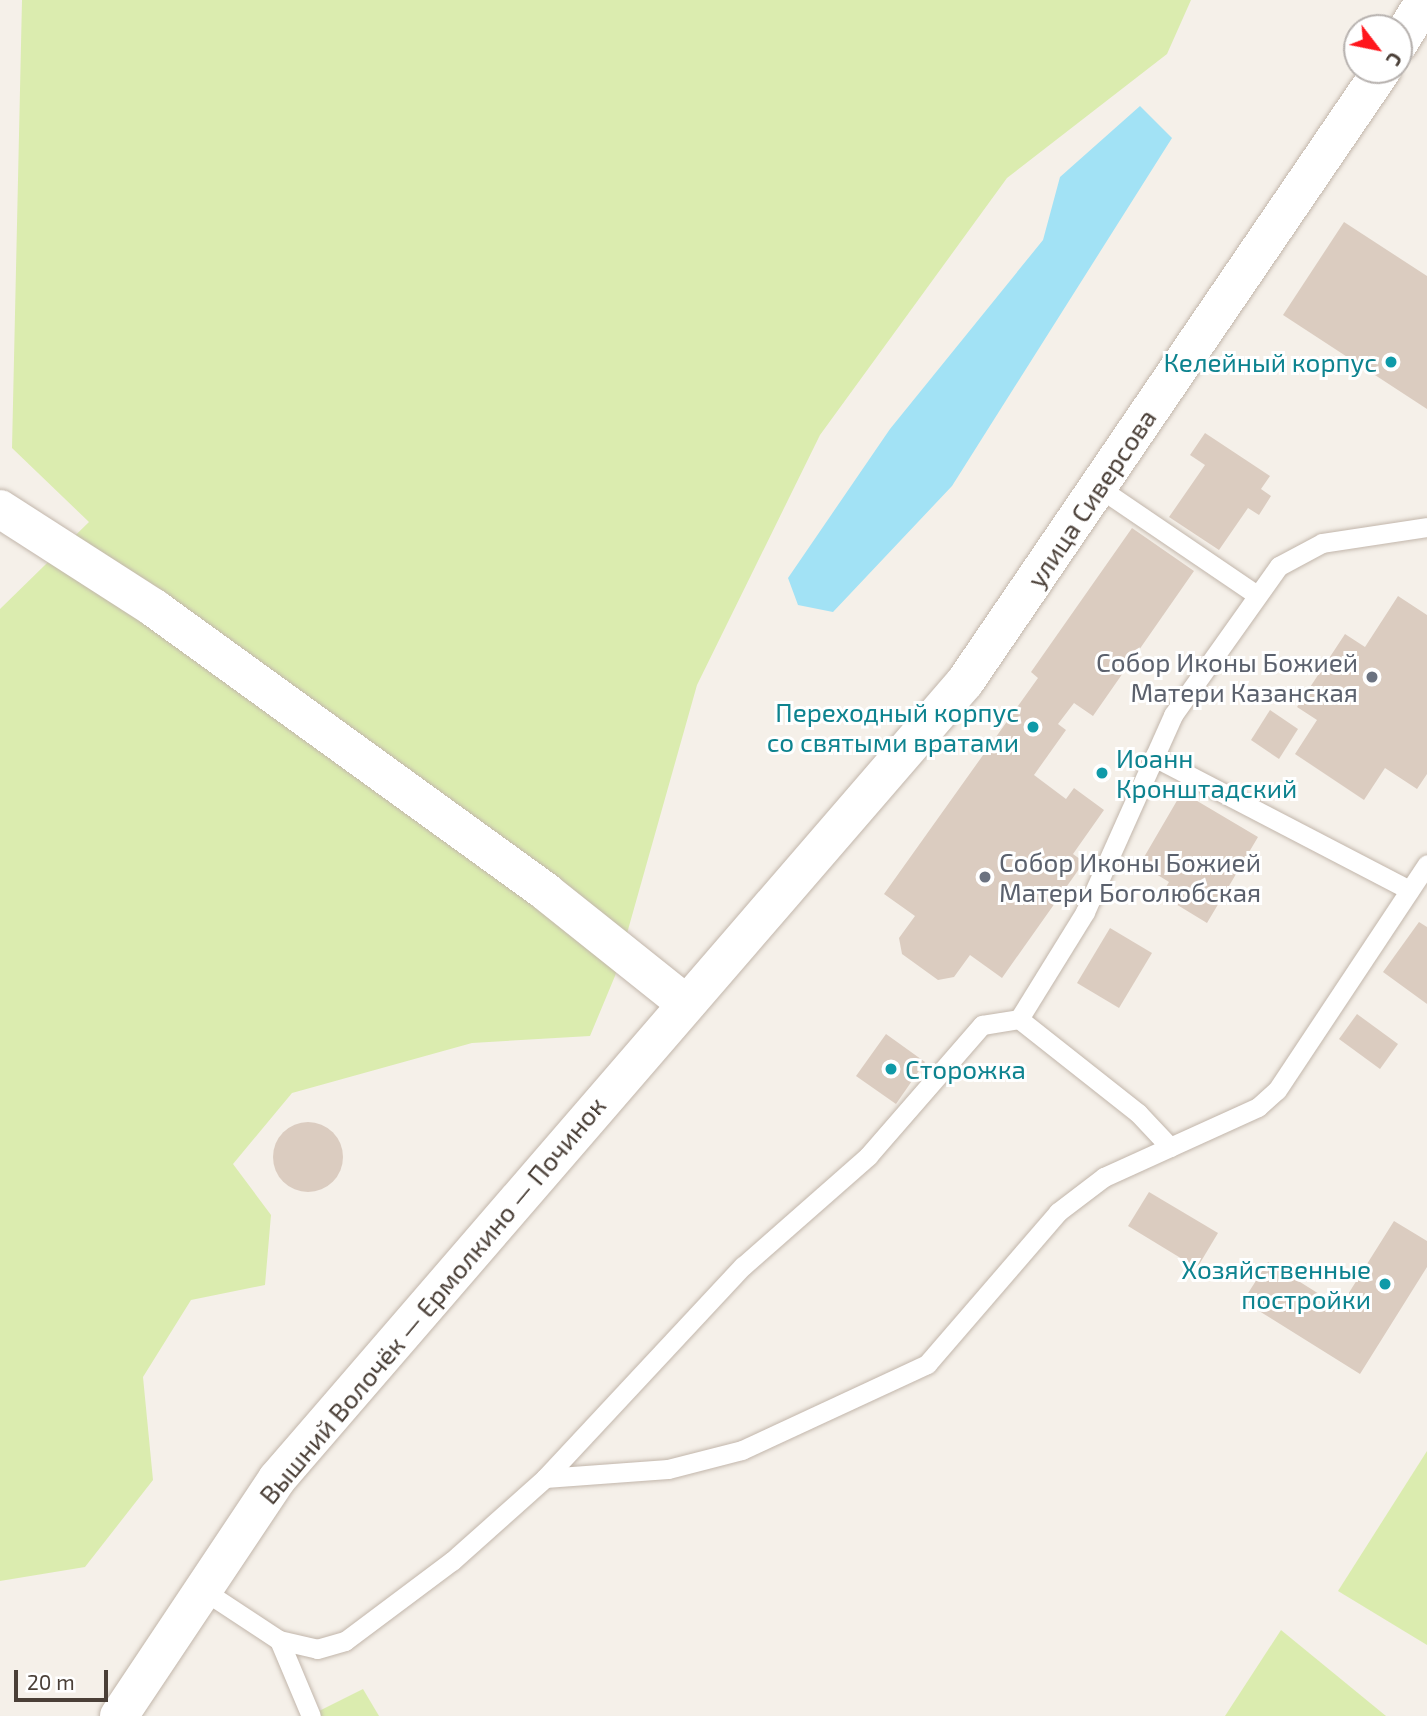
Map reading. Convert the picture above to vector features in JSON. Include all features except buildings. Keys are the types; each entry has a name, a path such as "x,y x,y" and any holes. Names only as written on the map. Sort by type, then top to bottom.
{"street":[{"path":"1413,20 1425,0"},
{"name":"улица Сиверсова","path":"769,902 965,682 1372,84"},
{"path":"0,509 154,608 546,892 685,1003"},
{"name":"Вышний Волочёк — Ермолкино — Починок","path":"119,1716 201,1588 277,1479 769,902"}],"lane":[{"path":"1098,487 1257,595"},
{"path":"1019,1019 1085,912 1173,715 1257,595 1297,551 1427,527"},
{"path":"1154,757 1409,890"},
{"path":"545,1478 668,1469 743,1450 877,1392 927,1364 962,1330 1058,1212 1104,1177 1258,1107 1277,1090 1427,864"},
{"path":"201,1588 279,1640 317,1649 345,1641 452,1561 545,1478 743,1266 868,1156 957,1047 982,1025 1019,1019 1138,1113 1170,1147"},
{"path":"279,1640 311,1716"}],"green space":[{"path":"22,0 1191,0 1167,54 1007,178 820,435 697,685 615,976 590,1036 472,1043 292,1093 233,1164 271,1215 265,1285 191,1300 143,1377 153,1480 85,1567 0,1581 0,609 89,522 12,448"},
{"path":"1427,1451 1427,1645 1338,1591"},
{"path":"1281,1630 1386,1716 1225,1716"},
{"path":"363,1689 379,1716 309,1716"}],"water":[{"path":"1140,106 1172,138 952,486 833,612 798,605 788,578 890,429 1043,240 1060,177"}],"place":[{"name":"Келейный корпус","path":"1391,362"},
{"name":"Собор Иконы Божией Матери Казанская","path":"1372,677"},
{"name":"Переходный корпус со святыми вратами","path":"1033,727"},
{"name":"Иоанн Кронштадский","path":"1102,773"},
{"name":"Собор Иконы Божией Матери Боголюбская","path":"985,877"},
{"name":"Сторожка","path":"891,1069"},
{"name":"Хозяйственные постройки","path":"1385,1284"}]}
